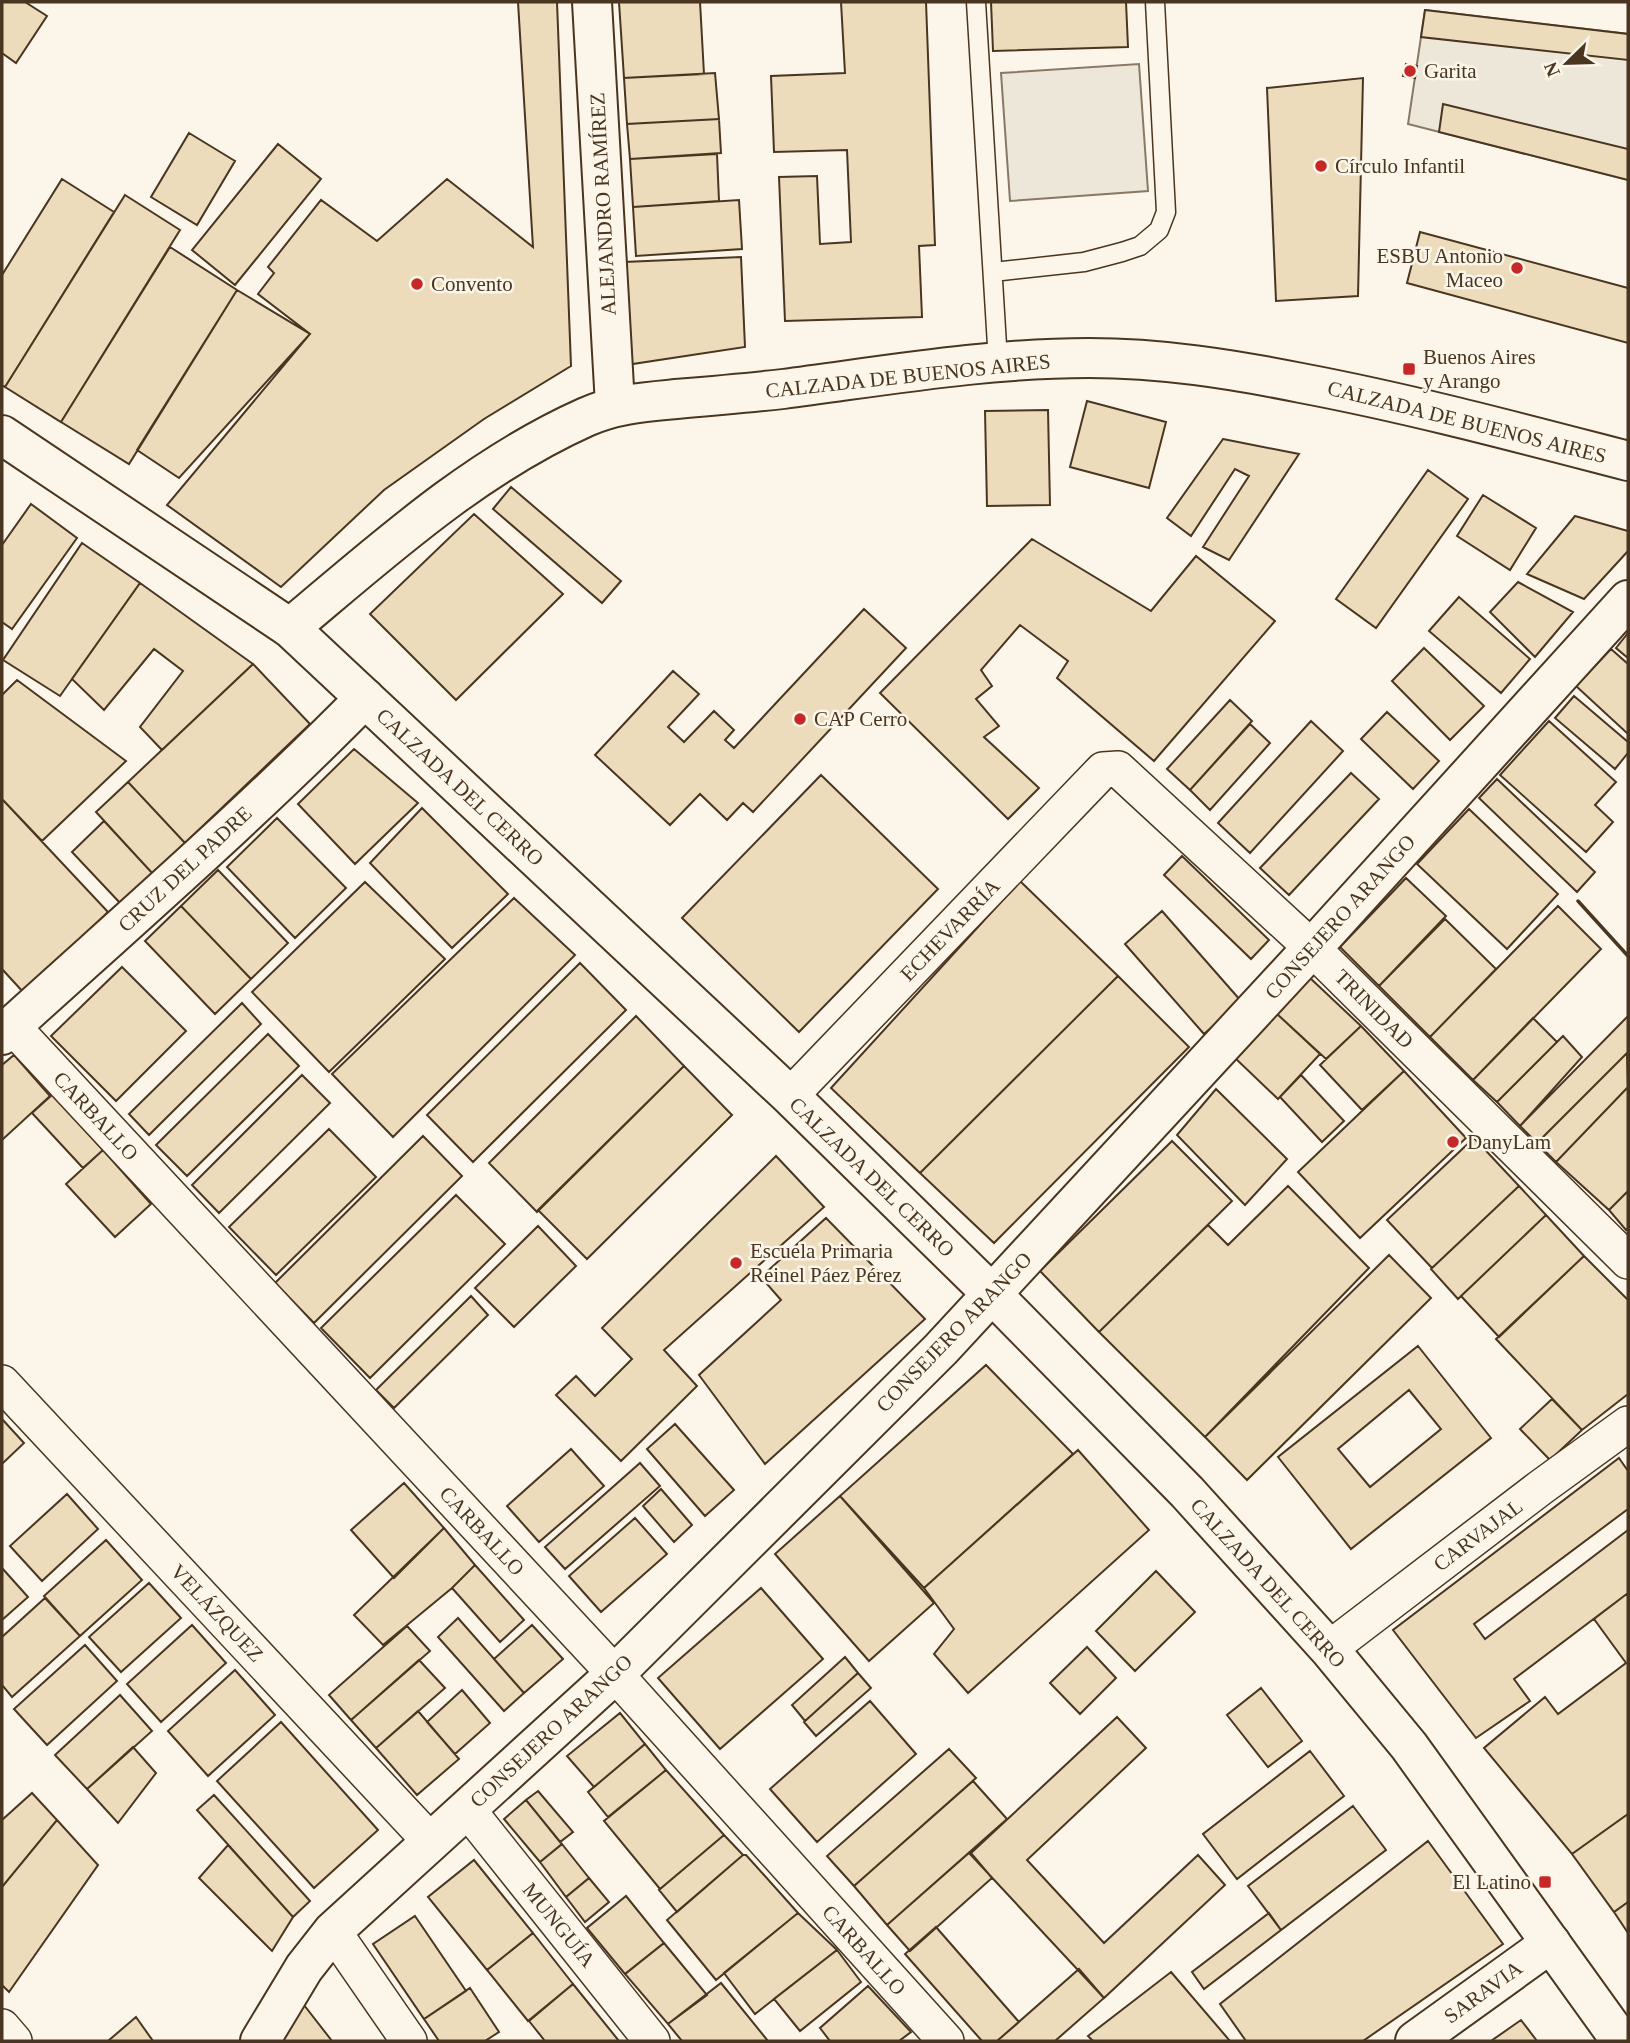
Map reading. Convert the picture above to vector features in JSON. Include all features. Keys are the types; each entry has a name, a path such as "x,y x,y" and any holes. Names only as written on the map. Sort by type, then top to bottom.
{"street":[{"name":"ALEJANDRO RAMÍREZ","path":"592,2 615,405"},
{"name":"CALZADA DE BUENOS AIRES","path":"290,628 413,524 457,492 531,445 615,405 764,391 998,362 1088,358 1157,361 1226,368 1399,402 1628,461"},
{"name":"CALZADA DEL CERRO","path":"2,435 290,628 790,1096 992,1294 1187,1492 1329,1649 1409,1746 1621,2041"},
{"name":"CONSEJERO ARANGO","path":"260,2041 304,1968 333,1931 615,1674 941,1349 1312,948 1628,600"},
{"name":"CRUZ DEL PADRE","path":"7,1030 191,865 365,698"},
{"name":"TRINIDAD","path":"1111,768 1118,769 1312,948 1628,1261"},
{"name":"ECHEVARRÍA","path":"790,1096 1103,770 1111,768"},
{"name":"CARBALLO","path":"7,1030 615,1674 946,2041"},
{"name":"VELÁZQUEZ","path":"2,1383 431,1842"},
{"name":"CARVAJAL","path":"1329,1649 1628,1424"},
{"name":"MUNGUÍA","path":"467,1810 652,2041"},
{"path":"333,1931 409,2041"},
{"name":"SARAVIA","path":"1415,2041 1551,1943"},
{"path":"2,2027 14,2041"}],"lane":[{"path":"976,2 998,362"},
{"path":"993,272 1097,259 1140,246 1158,230 1166,212 1154,2"}],"shaded area":[{"path":"1425,10 1628,34 1628,180 1408,124"},
{"path":"1139,64 1148,191 1010,201 1001,73"}],"building":[{"path":"2,2 25,2 47,16 16,63 2,53"},
{"name":"Convento","path":"518,2 557,2 571,366 484,419 384,490 281,587 167,505 310,334 258,294 274,273 268,267 321,200 377,241 447,179 533,247"},
{"path":"619,2 700,2 704,74 624,78"},
{"path":"841,2 926,2 935,245 919,246 922,317 785,321 779,177 817,176 820,244 851,242 847,150 774,152 771,76 845,73"},
{"path":"991,2 1126,2 1128,47 993,51"},
{"path":"1425,10 1628,34 1628,60 1421,37"},
{"name":"Garita","path":"1406,64 1417,66 1415,78 1403,76"},
{"path":"715,73 719,119 627,124 624,78"},
{"path":"1363,78 1358,296 1276,301 1267,88"},
{"path":"1443,104 1628,149 1628,180 1439,132"},
{"path":"719,119 721,153 630,159 627,124"},
{"path":"189,133 235,161 197,225 151,197"},
{"path":"278,144 321,179 235,285 192,250"},
{"path":"717,154 719,201 633,207 630,159"},
{"path":"62,179 114,212 5,387 2,385 2,275"},
{"path":"125,195 180,230 61,422 5,387"},
{"path":"739,200 742,249 636,256 633,207"},
{"path":"1420,232 1628,288 1628,343 1407,283"},
{"path":"170,247 237,290 129,464 61,422"},
{"path":"741,257 745,347 626,365 624,262"},
{"path":"237,290 310,334 179,478 137,450"},
{"path":"1087,401 1166,422 1149,488 1070,467"},
{"path":"1048,410 1050,505 987,506 985,411"},
{"path":"1223,439 1299,454 1229,560 1203,547 1249,476 1235,469 1191,536 1167,518"},
{"path":"1428,470 1468,499 1376,628 1336,599"},
{"path":"511,487 621,581 602,603 493,509"},
{"path":"1483,495 1536,528 1510,570 1457,536"},
{"path":"31,504 77,538 12,629 2,622 2,545"},
{"path":"474,514 563,594 456,700 370,614"},
{"path":"1575,516 1628,531 1628,551 1584,599 1527,574"},
{"path":"1032,539 1151,611 1196,556 1275,621 1154,761 1057,678 1068,661 1020,625 981,670 992,686 976,699 999,726 984,737 1039,788 1008,819 880,693"},
{"path":"82,543 140,583 60,696 3,660"},
{"path":"1518,582 1573,612 1535,657 1490,612"},
{"path":"140,583 253,664 162,750 140,727 183,671 154,649 104,710 72,679"},
{"path":"1459,597 1530,659 1501,693 1429,631"},
{"name":"CAP Cerro","path":"864,609 906,648 753,812 743,803 727,820 700,794 670,825 595,755 673,671 699,694 668,727 684,742 714,711 734,730 725,740 734,748"},
{"path":"1628,633 1628,658 1616,648"},
{"path":"1424,648 1484,706 1450,740 1392,681"},
{"path":"1611,649 1628,664 1628,734 1576,686"},
{"path":"253,664 310,724 185,843 128,782"},
{"path":"17,680 126,761 42,841 2,799 2,695"},
{"path":"1574,696 1628,742 1628,753 1615,769 1555,718"},
{"path":"1230,700 1252,721 1190,790 1167,769"},
{"path":"1387,712 1439,761 1413,789 1361,739"},
{"path":"1311,721 1343,751 1250,853 1218,823"},
{"path":"1549,721 1616,782 1595,805 1613,822 1586,852 1500,775"},
{"path":"1250,724 1270,743 1210,810 1190,790"},
{"path":"354,749 418,803 355,864 298,804"},
{"path":"1351,773 1379,799 1289,895 1260,868"},
{"path":"821,775 938,889 799,1032 682,918"},
{"path":"1497,779 1595,872 1577,892 1479,798"},
{"path":"128,782 185,843 153,874 96,812"},
{"path":"2,799 108,912 24,993 2,969"},
{"path":"422,808 508,894 452,948 370,863"},
{"path":"1469,809 1558,894 1507,949 1417,864"},
{"path":"277,818 346,888 295,938 227,867"},
{"path":"104,821 153,874 121,904 72,852"},
{"path":"1182,856 1269,940 1251,959 1164,875"},
{"path":"218,870 288,943 251,979 181,906"},
{"path":"1406,878 1446,916 1379,986 1340,947"},
{"path":"1020,881 1118,976 920,1173 831,1088"},
{"path":"365,882 445,959 329,1072 252,992"},
{"path":"514,898 575,955 393,1137 332,1074"},
{"path":"181,906 251,979 215,1014 145,941"},
{"path":"1558,906 1601,949 1473,1080 1430,1037"},
{"path":"1162,911 1241,1001 1204,1034 1125,944"},
{"path":"1445,919 1496,969 1430,1037 1379,986"},
{"path":"580,963 626,1010 473,1162 427,1115"},
{"path":"122,967 186,1031 116,1101 51,1036"},
{"path":"1118,976 1189,1047 994,1243 920,1173"},
{"path":"1309,977 1361,1026 1326,1059 1276,1013"},
{"path":"242,1003 261,1024 149,1135 129,1114"},
{"path":"1276,1013 1320,1054 1278,1099 1234,1057"},
{"path":"636,1016 684,1066 537,1212 489,1163"},
{"path":"1628,1016 1628,1052 1537,1143 1520,1126"},
{"path":"1533,1018 1557,1042 1497,1102 1473,1080"},
{"path":"1361,1026 1404,1071 1362,1110 1320,1065"},
{"path":"268,1034 299,1066 187,1176 156,1145"},
{"path":"1563,1036 1582,1057 1520,1126 1497,1102"},
{"path":"1627,1053 1628,1087 1556,1162 1537,1143"},
{"path":"14,1055 50,1096 2,1140 2,1065"},
{"path":"684,1066 732,1115 587,1259 538,1210"},
{"path":"1404,1071 1466,1138 1360,1238 1298,1172"},
{"path":"302,1075 330,1103 219,1213 192,1185"},
{"path":"1301,1075 1344,1121 1322,1142 1280,1097"},
{"path":"1628,1087 1628,1191 1609,1210 1556,1162"},
{"path":"1216,1089 1287,1159 1245,1205 1177,1135"},
{"path":"53,1094 103,1150 83,1168 32,1113"},
{"path":"329,1129 376,1177 276,1275 229,1227"},
{"path":"423,1136 462,1176 314,1323 275,1283"},
{"path":"1474,1138 1519,1186 1432,1268 1387,1220"},
{"path":"1172,1141 1232,1201 1099,1332 1040,1271"},
{"path":"103,1150 151,1204 115,1237 66,1184"},
{"path":"776,1156 824,1207 664,1350 697,1386 621,1461 556,1395 576,1376 595,1396 632,1359 602,1328"},
{"path":"1288,1186 1369,1268 1205,1437 1099,1332 1208,1225 1228,1245"},
{"path":"1519,1186 1546,1215 1458,1299 1431,1269"},
{"path":"1628,1191 1628,1228 1626,1230 1609,1210"},
{"path":"456,1195 505,1244 370,1378 321,1328"},
{"path":"1546,1215 1584,1256 1499,1337 1461,1296"},
{"name":"Escuela Primaria Reinel Páez Pérez","path":"826,1218 925,1319 765,1464 699,1375 781,1300 761,1277"},
{"path":"538,1226 576,1266 514,1327 475,1288"},
{"path":"1389,1255 1431,1298 1247,1480 1205,1437"},
{"path":"1584,1256 1628,1300 1628,1394 1582,1430 1496,1339"},
{"path":"471,1296 488,1315 394,1408 376,1390"},
{"path":"1418,1346 1491,1438 1351,1549 1278,1457","holes":["1409,1390 1441,1429 1370,1487 1338,1449"]},
{"path":"986,1365 1073,1454 924,1588 840,1496"},
{"path":"1552,1399 1582,1430 1550,1460 1520,1429"},
{"path":"2,1419 24,1443 2,1464"},
{"path":"675,1424 734,1490 705,1516 647,1449"},
{"path":"571,1449 604,1486 539,1542 507,1506"},
{"path":"1078,1450 1149,1530 968,1693 934,1654 954,1629 924,1588"},
{"path":"1619,1458 1628,1471 1628,1509 1474,1624 1485,1639 1628,1530 1628,1593 1514,1679 1530,1701 1476,1738 1393,1630"},
{"path":"640,1463 660,1486 565,1569 545,1547"},
{"path":"404,1483 444,1528 394,1578 351,1530"},
{"path":"661,1489 692,1525 674,1542 643,1506"},
{"path":"67,1494 98,1529 42,1581 10,1546"},
{"path":"840,1496 934,1603 869,1661 775,1554"},
{"path":"635,1518 667,1554 601,1612 569,1576"},
{"path":"444,1528 475,1565 452,1588 383,1645 354,1615"},
{"path":"106,1540 142,1580 80,1636 44,1596"},
{"path":"475,1565 524,1620 500,1642 452,1588"},
{"path":"2,1568 28,1597 2,1620"},
{"path":"1156,1571 1195,1612 1135,1671 1096,1631"},
{"path":"149,1583 181,1618 121,1672 89,1637"},
{"path":"761,1588 823,1659 720,1749 658,1678"},
{"path":"1628,1593 1628,1814 1572,1854 1484,1748 1545,1697 1558,1714 1626,1663 1594,1619"},
{"path":"45,1598 80,1636 12,1697 2,1685 2,1637"},
{"path":"458,1618 524,1693 504,1711 438,1637"},
{"path":"192,1625 226,1663 161,1722 127,1684"},
{"path":"532,1625 563,1659 524,1693 494,1659"},
{"path":"407,1626 430,1651 351,1720 329,1695"},
{"path":"85,1645 117,1681 47,1745 14,1709"},
{"path":"1087,1647 1116,1678 1080,1714 1050,1683"},
{"path":"845,1657 858,1673 805,1721 792,1705"},
{"path":"419,1660 445,1688 376,1748 351,1720"},
{"path":"235,1670 275,1715 208,1776 168,1731"},
{"path":"858,1673 871,1688 816,1736 804,1722"},
{"path":"1261,1688 1302,1741 1268,1767 1227,1715"},
{"path":"462,1690 490,1723 455,1754 427,1722"},
{"path":"120,1695 152,1731 87,1789 55,1755"},
{"path":"870,1701 916,1754 817,1842 770,1789"},
{"path":"418,1711 459,1759 417,1795 376,1748"},
{"path":"620,1713 645,1744 594,1787 567,1756"},
{"path":"1117,1717 1146,1748 1027,1860 1104,1943 1198,1855 1225,1885 1104,1998 970,1854"},
{"path":"281,1722 378,1830 314,1888 217,1781"},
{"path":"645,1744 666,1770 608,1817 588,1792"},
{"path":"133,1747 156,1773 118,1823 87,1789"},
{"path":"949,1749 976,1778 854,1886 827,1856"},
{"path":"1310,1751 1344,1796 1237,1879 1203,1834"},
{"path":"666,1770 724,1835 660,1889 604,1821"},
{"path":"973,1781 1007,1819 887,1925 854,1886"},
{"path":"538,1791 573,1832 560,1842 526,1800"},
{"path":"32,1793 57,1820 2,1887 2,1820"},
{"path":"214,1795 310,1901 293,1917 197,1810"},
{"path":"526,1800 562,1844 540,1862 504,1819"},
{"path":"1353,1806 1386,1850 1281,1930 1248,1886"},
{"path":"1628,1814 1628,1902 1614,1912 1572,1854"},
{"path":"57,1820 98,1865 9,1992 2,1985 2,1887"},
{"path":"724,1835 743,1855 677,1912 659,1890"},
{"path":"1428,1841 1503,1944 1363,2041 1246,2041 1220,2004"},
{"path":"562,1844 589,1878 566,1897 540,1862"},
{"path":"228,1845 293,1917 272,1951 199,1878"},
{"path":"970,1852 992,1878 910,1951 887,1925"},
{"path":"746,1855 798,1913 716,1980 667,1920"},
{"path":"474,1860 533,1933 487,1970 428,1897"},
{"path":"589,1878 609,1902 585,1922 566,1897"},
{"path":"626,1896 664,1943 625,1974 587,1928"},
{"path":"1628,1902 1628,1933 1614,1912"},
{"path":"798,1913 837,1950 755,2014 724,1973"},
{"path":"1269,1913 1281,1930 1204,1989 1192,1972"},
{"path":"415,1916 466,1991 424,2019 373,1944"},
{"path":"936,1927 1019,2022 997,2041 982,2041 905,1954"},
{"path":"533,1933 573,1984 528,2021 487,1970"},
{"path":"664,1943 707,1995 668,2024 625,1974"},
{"path":"837,1950 861,1982 800,2031 774,1999"},
{"path":"1079,1969 1104,1998 1055,2041 997,2041"},
{"path":"1171,1972 1230,2041 1093,2041 1088,2036"},
{"path":"721,1983 768,2041 682,2041 668,2024"},
{"path":"573,1984 619,2041 545,2041 529,2021"},
{"path":"868,1986 911,2032 899,2041 830,2041 820,2028"},
{"path":"470,1988 499,2032 485,2041 439,2041 424,2019"},
{"path":"304,2005 332,2041 281,2041"},
{"path":"136,2017 153,2041 108,2041"},
{"path":"1521,2020 1537,2041 1491,2041"}],"wall":[{"path":"1578,901 1628,956"}],"place":[{"name":"Garita","path":"1410,71"},
{"name":"Círculo Infantil","path":"1321,166"},
{"name":"ESBU Antonio Maceo","path":"1517,268"},
{"name":"Convento","path":"417,284"},
{"name":"Buenos Aires y Arango","path":"1409,369"},
{"name":"CAP Cerro","path":"800,719"},
{"name":"DanyLam","path":"1453,1142"},
{"name":"Escuela Primaria Reinel Páez Pérez","path":"736,1263"},
{"name":"El Latino","path":"1545,1882"}]}
